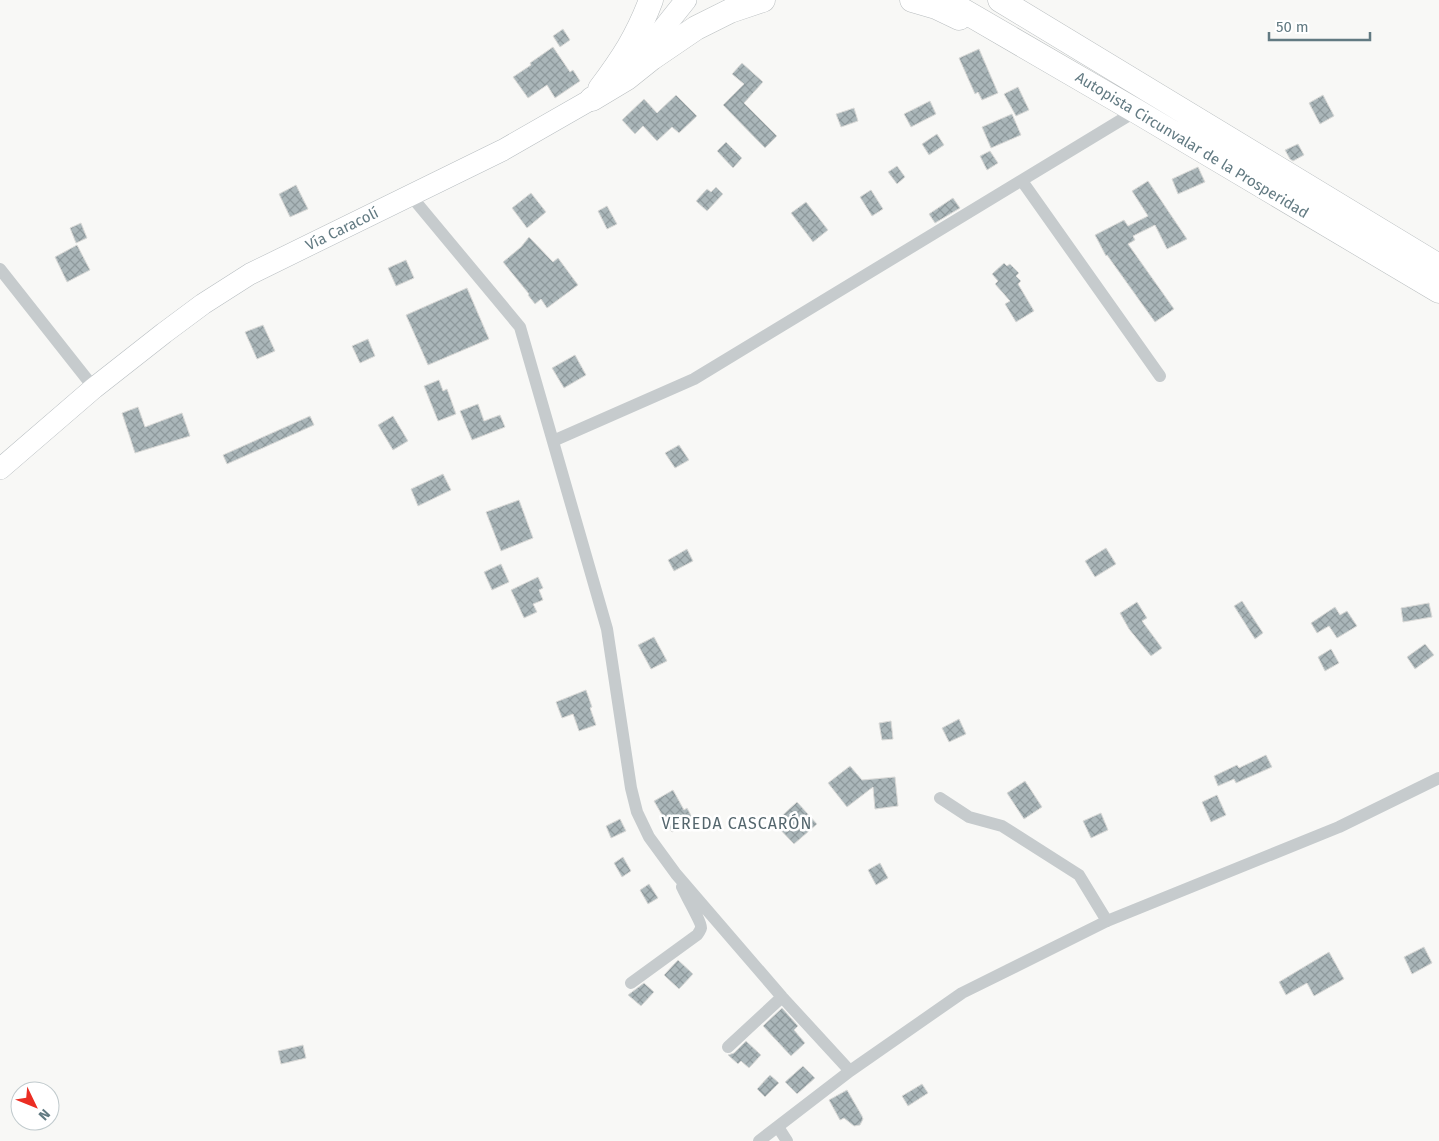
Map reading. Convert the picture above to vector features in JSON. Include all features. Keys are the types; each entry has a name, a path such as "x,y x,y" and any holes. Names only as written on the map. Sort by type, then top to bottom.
{"highway":[{"path":"592,99 628,51 642,25 651,0"},
{"path":"592,99 628,78 652,58 696,28 730,11 763,0"},
{"path":"912,0 936,8 1065,69"},
{"name":"Autopista Circunvalar de la Prosperidad","path":"945,0 1439,291"},
{"name":"Autopista Circunvalar de la Prosperidad","path":"1000,0 1439,266"}],"main road":[{"name":"Vía Caracolí","path":"0,469 94,388 203,304 250,274 503,150 592,99 628,68 654,40 686,0"}],"street":[{"path":"553,441 694,379 1136,111"},
{"path":"1022,181 1160,376"},
{"path":"411,196 520,327 607,629 631,788 638,812 649,837 676,874 782,997 850,1071"},
{"path":"0,269 94,388"},
{"path":"759,1141 850,1071 962,993 1107,921 1339,827 1439,778"},
{"path":"940,798 969,817 1002,826 1079,874 1107,921"},
{"path":"631,983 697,935 701,928 700,922 690,906 676,874"},
{"path":"728,1047 782,997"},
{"path":"778,1127 787,1141"}],"building":[{"path":"563,29 570,40 560,47 553,36"},
{"path":"553,47 570,72 573,70 580,81 555,98 547,85 528,98 513,77"},
{"path":"979,49 998,93 982,100 978,92 975,94 959,58"},
{"path":"742,63 763,82 744,103 777,136 765,148 723,105 744,84 732,74"},
{"path":"1018,87 1029,110 1016,116 1004,94"},
{"path":"676,95 697,116 679,133 672,127 657,141 643,126 635,134 622,120 644,99 657,113"},
{"path":"1323,95 1334,116 1320,124 1309,103"},
{"path":"930,101 936,114 911,127 904,114"},
{"path":"854,108 858,121 841,127 836,114"},
{"path":"1012,114 1021,135 991,148 982,127"},
{"path":"937,134 944,145 929,155 922,144"},
{"path":"726,142 742,158 733,168 717,151"},
{"path":"1298,144 1304,155 1293,161 1285,150"},
{"path":"990,151 998,163 987,170 980,156"},
{"path":"897,166 905,177 897,184 888,172"},
{"path":"1198,167 1205,182 1178,194 1172,179"},
{"path":"1148,181 1187,239 1167,249 1155,225 1133,236 1135,240 1128,244 1174,309 1155,322 1106,256 1095,235 1124,220 1128,226 1148,216 1132,191"},
{"path":"296,185 308,209 290,217 279,194"},
{"path":"716,187 723,194 707,211 696,201 707,189 711,192"},
{"path":"871,190 883,209 872,216 860,197"},
{"path":"531,193 546,212 527,228 512,208"},
{"path":"953,198 960,208 935,223 929,214"},
{"path":"806,202 828,230 813,242 791,213"},
{"path":"607,206 617,224 607,229 598,211"},
{"path":"81,223 87,238 76,243 70,228"},
{"path":"529,237 553,262 558,258 578,285 547,308 541,299 535,304 503,262 521,247"},
{"path":"77,245 90,270 67,282 55,257"},
{"path":"406,260 414,278 396,286 388,268"},
{"path":"1004,263 1007,266 1010,264 1019,273 1016,276 1021,281 1018,284 1034,311 1016,322 1005,304 1010,301 995,284 998,281 992,274"},
{"path":"467,288 489,339 428,365 406,315"},
{"path":"263,325 275,351 257,359 245,332"},
{"path":"368,339 375,356 360,363 352,346"},
{"path":"575,355 586,375 564,388 552,368"},
{"path":"439,380 443,391 447,389 456,414 438,421 424,386"},
{"path":"478,404 484,421 500,415 505,427 472,440 460,411"},
{"path":"138,407 145,427 182,413 190,436 135,453 122,413"},
{"path":"310,416 314,425 227,464 223,455"},
{"path":"393,416 408,441 393,450 378,425"},
{"path":"679,445 689,460 675,468 665,453"},
{"path":"443,474 451,490 418,506 411,489"},
{"path":"519,500 533,538 501,551 486,512"},
{"path":"1106,548 1116,564 1095,577 1085,561"},
{"path":"687,549 693,561 674,571 668,560"},
{"path":"501,564 509,582 492,590 484,572"},
{"path":"538,577 543,588 539,590 543,600 533,604 537,612 524,618 511,590"},
{"path":"1242,601 1263,633 1255,639 1234,606"},
{"path":"1137,602 1147,618 1142,621 1162,648 1151,656 1129,629 1120,613"},
{"path":"1429,603 1432,617 1403,622 1401,608"},
{"path":"1335,607 1340,615 1347,611 1357,626 1337,638 1329,626 1317,633 1311,623"},
{"path":"654,637 667,661 651,669 638,645"},
{"path":"1425,644 1434,655 1415,669 1407,657"},
{"path":"1331,649 1339,663 1325,671 1318,657"},
{"path":"586,690 596,725 579,731 573,714 562,718 556,702"},
{"path":"959,719 966,734 949,742 942,728"},
{"path":"891,721 893,739 882,740 879,723"},
{"path":"1266,755 1272,767 1236,783 1234,779 1218,786 1214,776 1237,765 1239,768"},
{"path":"850,766 862,780 895,777 898,806 875,809 873,787 847,807 828,783"},
{"path":"1025,781 1042,807 1024,819 1007,793"},
{"path":"673,790 684,810 687,808 693,819 672,832 654,801"},
{"path":"1217,795 1226,815 1211,822 1202,802"},
{"path":"797,802 817,824 794,844 774,823"},
{"path":"1101,813 1108,830 1091,838 1083,821"},
{"path":"620,819 626,831 611,838 606,826"},
{"path":"623,857 631,871 622,877 614,863"},
{"path":"880,863 888,878 876,885 868,870"},
{"path":"649,884 658,898 648,904 640,890"},
{"path":"1424,947 1432,963 1412,974 1404,957"},
{"path":"1329,952 1344,979 1314,996 1307,983 1286,995 1279,982"},
{"path":"678,960 693,974 679,989 664,975"},
{"path":"644,983 654,992 641,1006 628,995"},
{"path":"782,1008 798,1026 794,1030 805,1043 791,1056 763,1026"},
{"path":"746,1041 761,1055 749,1068 741,1061 738,1064 728,1055 734,1053"},
{"path":"303,1045 306,1058 281,1064 278,1051"},
{"path":"803,1066 815,1078 797,1094 785,1082"},
{"path":"770,1075 779,1083 765,1097 757,1089"},
{"path":"922,1084 928,1093 908,1106 902,1096"},
{"path":"847,1090 862,1116 863,1119 860,1125 854,1126 844,1118 840,1120 829,1100"}],"district":[{"name":"VEREDA CASCARÓN","path":"737,823"}]}
